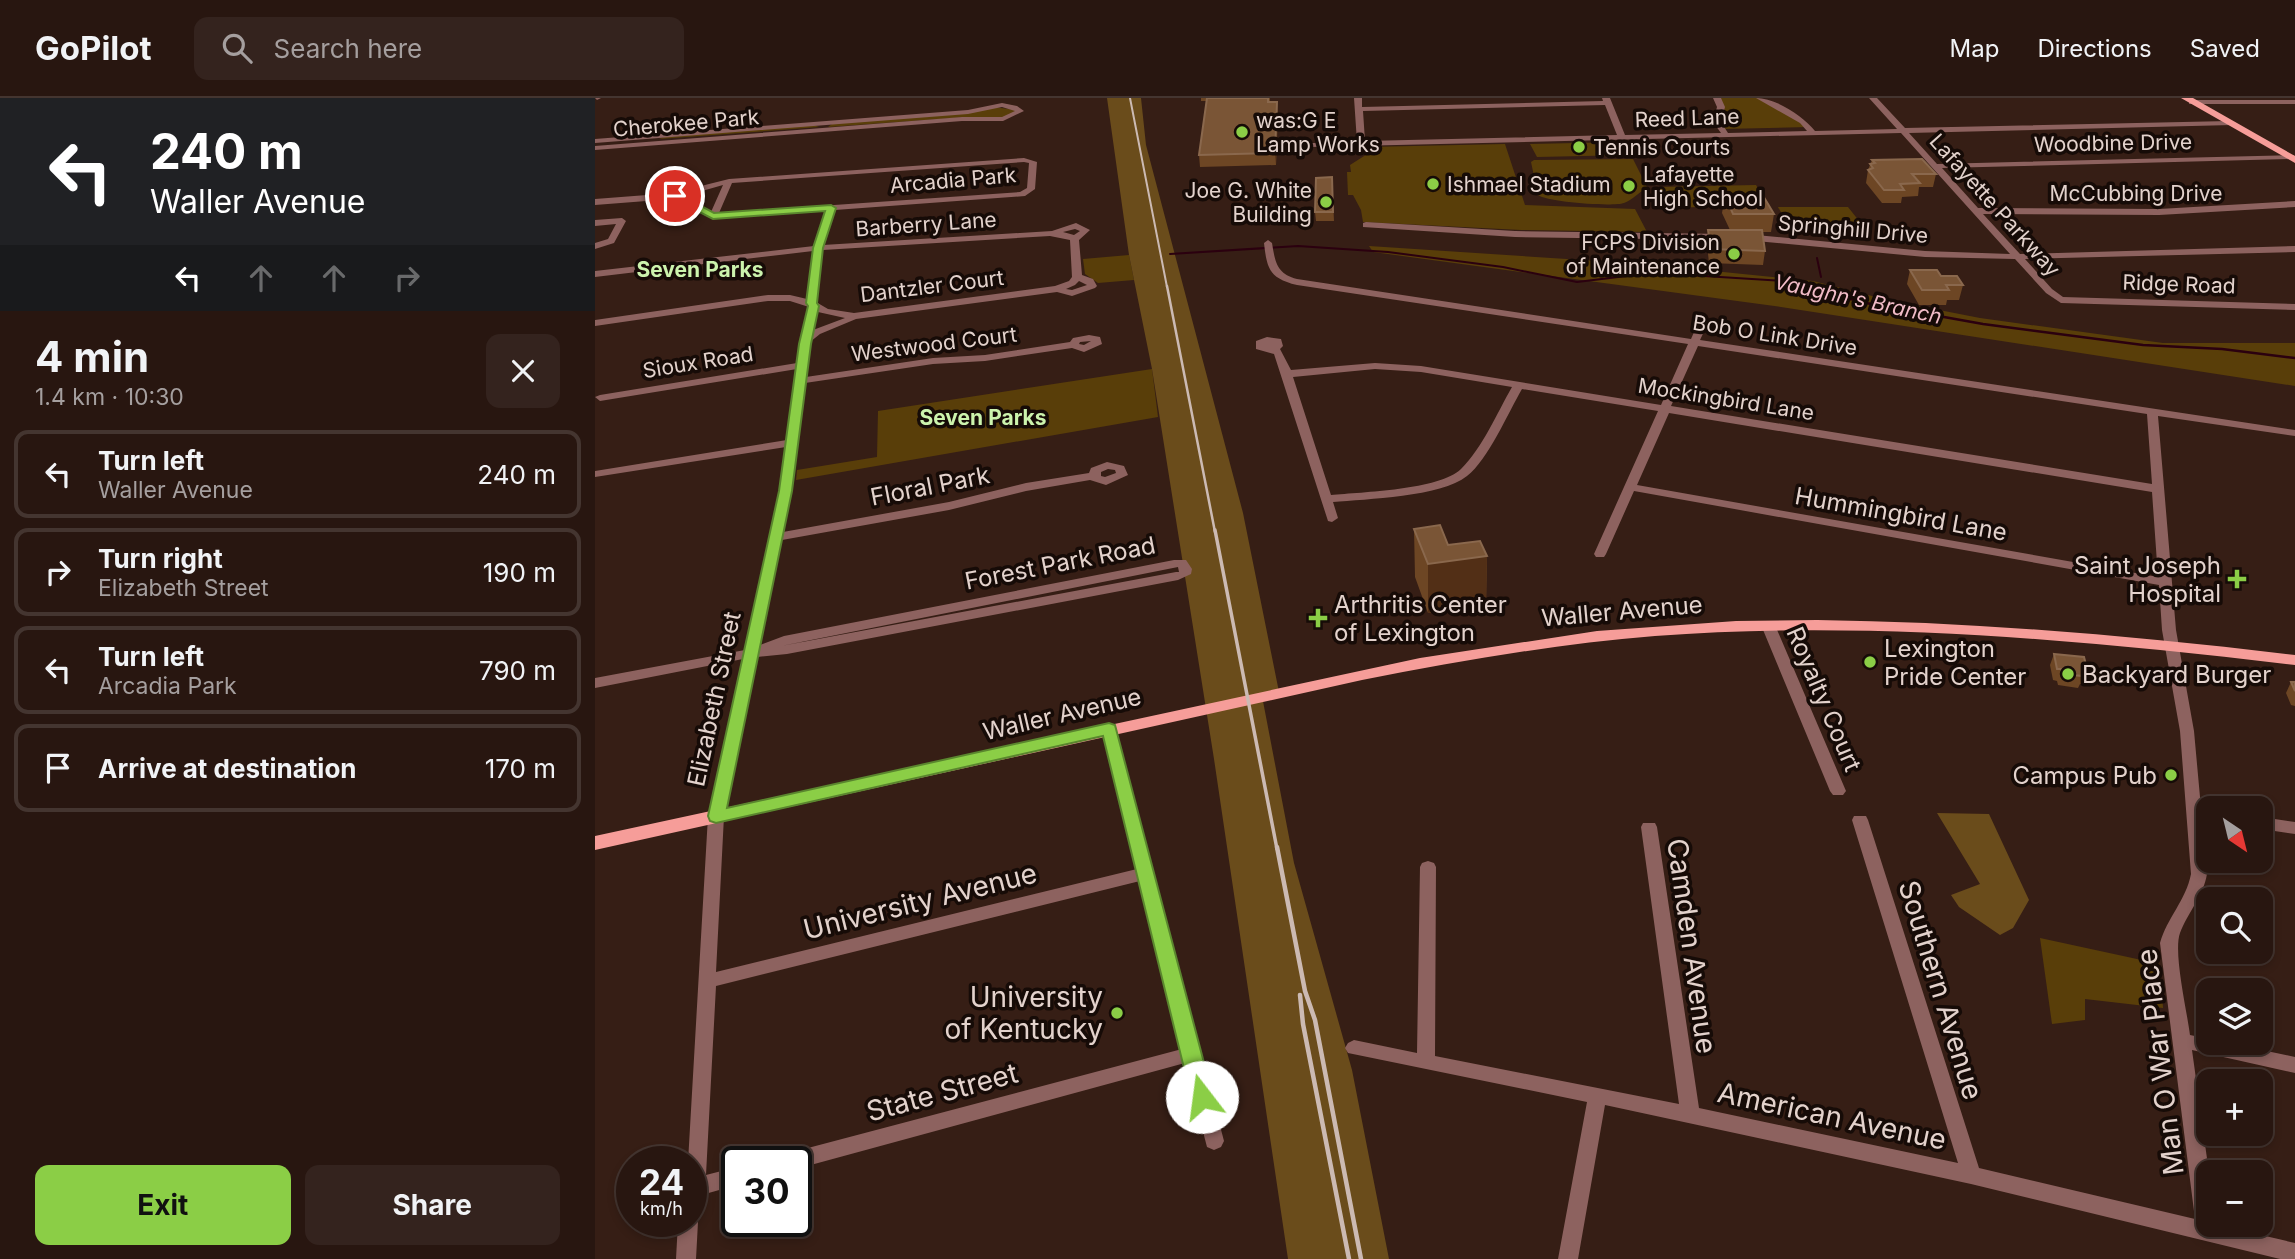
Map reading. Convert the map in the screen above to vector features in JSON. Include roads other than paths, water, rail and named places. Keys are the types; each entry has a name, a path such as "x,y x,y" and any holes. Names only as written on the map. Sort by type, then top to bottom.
{"main road":[{"path":"2189,100 2293,159"},
{"name":"Waller Avenue","path":"595,843 1410,663 1495,649 1655,631 1768,625 1960,627 2171,645 2295,660"}],"street":[{"path":"1358,98 1361,144"},
{"path":"1717,98 1721,104 1717,122 1726,135"},
{"path":"1760,98 1803,121 1812,132"},
{"name":"Lafayette Parkway","path":"1873,98 1896,127 1905,130 2049,291 2061,300"},
{"name":"Lafayette Parkway","path":"1885,98 1910,126 1905,130"},
{"path":"2189,100 2295,102"},
{"path":"1358,109 1606,101 1622,137"},
{"name":"Cherokee Park","path":"595,148 655,140 824,127 1003,119 1020,111 1014,107 997,106 968,112 824,127"},
{"name":"Reed Lane","path":"1314,145 2229,122"},
{"name":"Cherokee Park","path":"595,141 655,140"},
{"name":"Woodbine Drive","path":"1937,166 2293,159"},
{"name":"Arcadia Park","path":"595,202 673,196 729,181 1024,160 1033,162 1031,189 1022,194 713,216"},
{"path":"673,196 713,216 729,181"},
{"name":"McCubbing Drive","path":"1978,211 2159,212 2295,204"},
{"name":"Elizabeth Street","path":"698,1146 716,816 786,491 818,248 831,208"},
{"path":"595,223 622,221 611,241 595,246"},
{"name":"Springhill Drive","path":"1366,225 1524,234 1761,238 1925,254 2019,257 2295,249"},
{"name":"Barberry Lane","path":"595,274 818,248 1050,233 1066,234 1074,239 1086,230 1076,226 1050,233"},
{"name":"Dantzler Court","path":"768,298 790,298 838,315 887,313 1057,289 1077,277 1074,239"},
{"name":"Bob O Link Drive","path":"1268,247 1275,274 1283,279 2295,433"},
{"path":"595,323 768,298 800,289 816,275"},
{"name":"Dantzler Court","path":"1057,289 1072,293 1093,286 1090,281 1077,277"},
{"name":"Ridge Road","path":"2061,300 2295,307"},
{"path":"806,342 816,332 830,325 887,313"},
{"path":"1600,554 1703,323"},
{"name":"Westwood Court","path":"800,382 933,361 985,358 1073,345"},
{"path":"1274,348 1287,374 1332,518"},
{"name":"Sioux Road","path":"600,398 802,365"},
{"name":"Mockingbird Lane","path":"1287,374 1385,366 1422,369 2158,489"},
{"path":"1326,499 1435,485 1458,477 1470,465 1519,385"},
{"name":"Man O War Place","path":"2153,412 2171,645 2199,796"},
{"path":"595,474 792,443"},
{"name":"Floral Park","path":"775,537 949,506 1026,487 1093,476"},
{"name":"Hummingbird Lane","path":"1630,486 2165,582"},
{"name":"Forest Park Road","path":"595,683 751,653 787,650 1174,564 1182,563 1186,569 1185,574 1178,576 986,607"},
{"name":"Royalty Court","path":"1768,625 1838,791"},
{"path":"1109,729 1214,1141"},
{"name":"Southern Avenue","path":"1860,820 1971,1175"},
{"path":"2273,824 2295,828"},
{"name":"Camden Avenue","path":"1649,827 1690,1114"},
{"path":"1426,1063 1428,867"},
{"name":"University Avenue","path":"708,981 1146,873"},
{"name":"Man O War Place","path":"2198,1160 2169,943 2174,926 2188,908 2198,886 2199,873"},
{"path":"2184,1041 2295,1065"},
{"name":"American Avenue","path":"1354,1048 1690,1114 2196,1228"},
{"name":"State Street","path":"812,1156 1190,1054"},
{"path":"1568,1259 1597,1096"},
{"path":"686,1259 687,1237"},
{"name":"American Avenue","path":"2233,1237 2295,1253"}],"waterway":[{"name":"Vaughn's Branch","path":"1170,254 1298,246 1388,252 1503,267 1577,282 1643,274 1672,274 1784,281 1808,287"},
{"path":"1817,258 1821,277"},
{"name":"Vaughn's Branch","path":"1801,286 1866,303 1983,324 2143,345 2222,349 2295,358"}],"railway":[{"path":"1130,98 1167,287"},
{"path":"1167,286 1215,532"},
{"path":"1215,530 1277,849"},
{"path":"1277,847 1305,991 1315,1020 1361,1259"},
{"path":"1300,995 1303,1024 1349,1259"}],"place":[{"name":"was:G E Lamp Works","path":"1242,132"},
{"name":"Tennis Courts","path":"1579,147"},
{"name":"Ishmael Stadium","path":"1433,184"},
{"name":"Lafayette High School","path":"1629,186"},
{"name":"Joe G. White Building","path":"1326,202"},
{"name":"FCPS Division of Maintenance","path":"1734,254"},
{"name":"Saint Joseph Hospital","path":"2237,579"},
{"name":"Arthritis Center of Lexington","path":"1318,618"},
{"name":"Lexington Pride Center","path":"1870,662"},
{"name":"Backyard Burger","path":"2068,674"},
{"name":"Campus Pub","path":"2171,775"},
{"name":"University of Kentucky","path":"1117,1013"}],"district":[{"name":"Seven Parks","path":"700,269"},
{"name":"Seven Parks","path":"983,417"}]}
